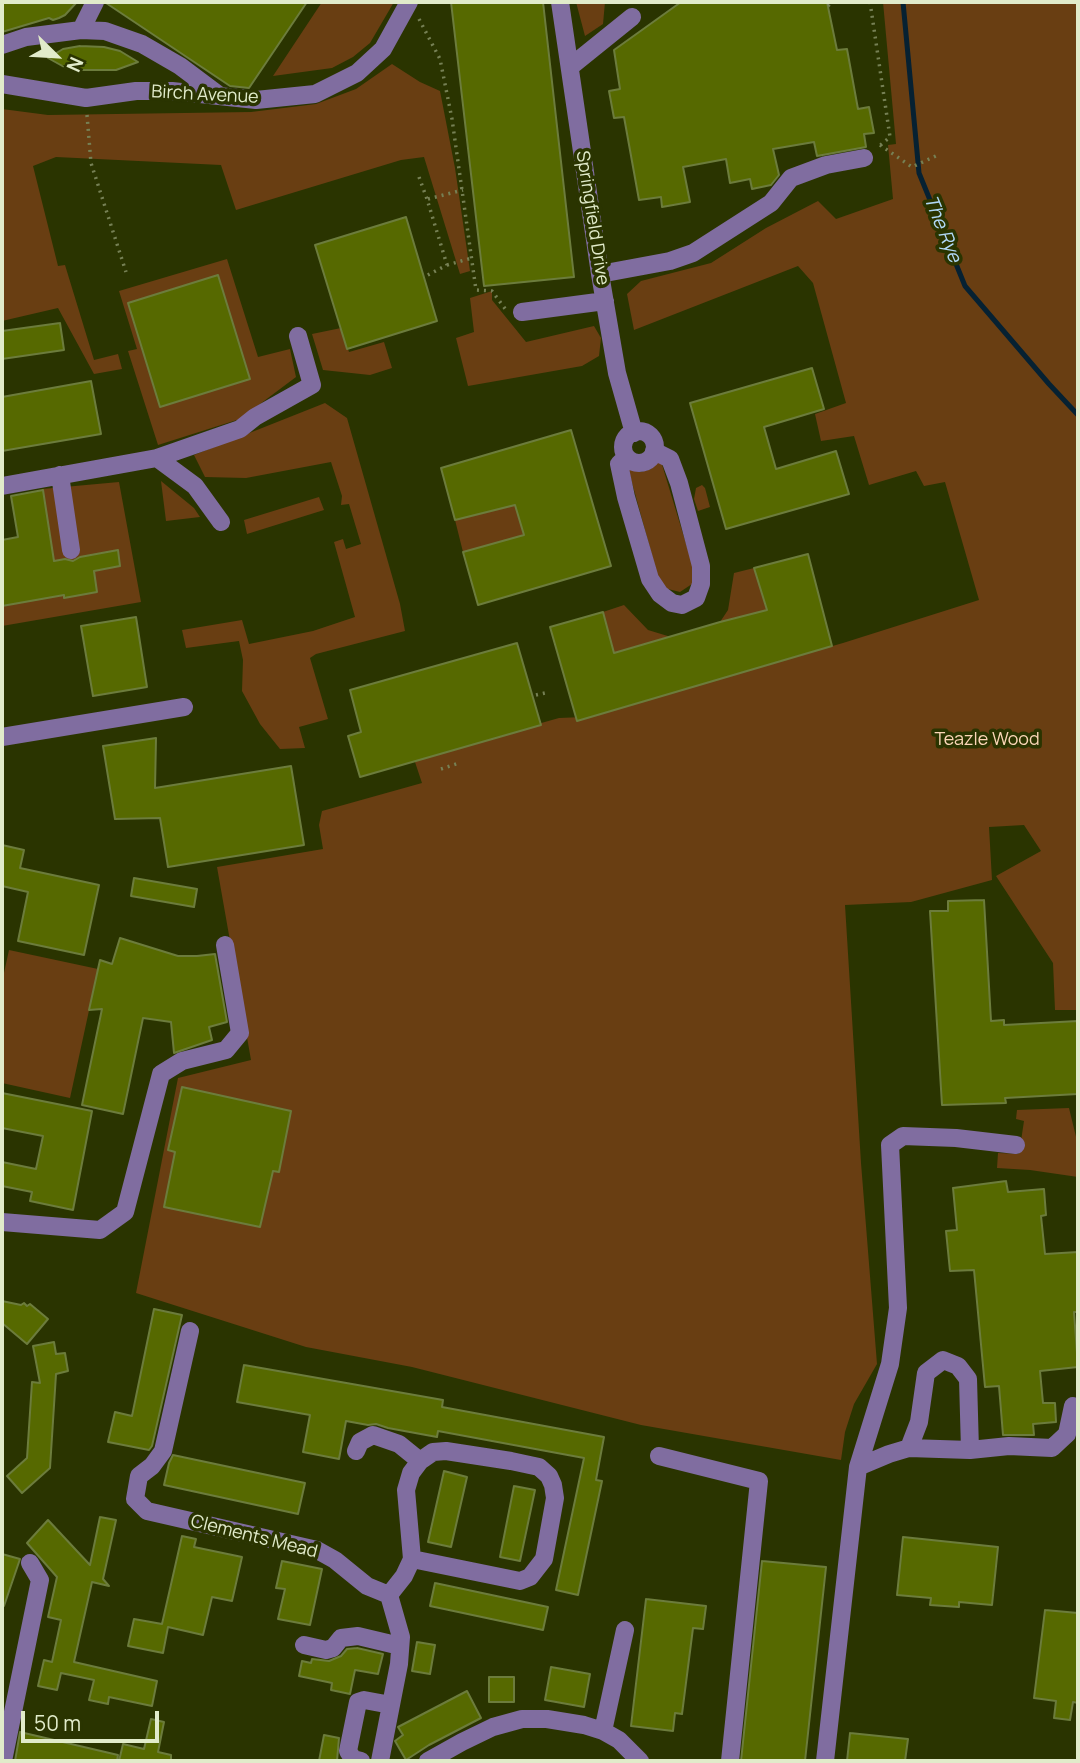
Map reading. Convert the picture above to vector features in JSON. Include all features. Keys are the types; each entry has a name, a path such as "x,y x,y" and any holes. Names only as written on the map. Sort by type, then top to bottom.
{"street":[{"path":"81,30 95,2"},
{"name":"Springfield Drive","path":"560,2 600,274 617,373 634,433"},
{"name":"Birch Avenue","path":"2,84 86,98 136,91 172,91 256,100 315,94 357,73 383,49 413,8"},
{"path":"570,67 632,17"},
{"path":"2,45 26,37 81,30 105,31 142,44 180,66 220,96"},
{"path":"600,274 670,261 693,253 771,203 791,178 826,165 864,158"},
{"path":"522,313 605,301"},
{"path":"2,486 157,458 240,429 255,417 312,385 298,336"},
{"path":"634,433 645,433 654,442 654,451 643,463 632,462 626,457 624,441 634,433"},
{"path":"626,457 619,464 625,497 650,579 660,594 672,603 682,605 696,598 701,584 701,566 670,459 654,451"},
{"path":"157,458 195,486 222,522"},
{"path":"60,475 71,550"},
{"path":"2,737 184,707"},
{"path":"2,1222 100,1230 125,1212 161,1074 182,1062 226,1050 240,1033 225,945"},
{"path":"825,1761 858,1467 890,1364 898,1308 890,1145 903,1136 956,1138 1016,1145"},
{"name":"Clements Mead","path":"190,1331 163,1451 152,1466 139,1476 135,1499 147,1511 317,1550 335,1560 366,1586 389,1595"},
{"path":"909,1448 919,1422 926,1373 943,1360 958,1366 968,1379 970,1450"},
{"path":"858,1467 909,1448 1052,1448 1067,1434 1073,1406"},
{"path":"356,1451 360,1442 373,1435 399,1444 420,1461"},
{"path":"380,1761 399,1664 401,1637 389,1595 404,1576 412,1559 406,1490 411,1473 420,1461 433,1452 446,1451 540,1467 549,1476 555,1498 544,1559 530,1577 520,1581 412,1559"},
{"path":"659,1456 759,1480 730,1761"},
{"path":"3,1761 40,1580 30,1563"},
{"path":"603,1731 625,1630"},
{"path":"304,1645 326,1650 333,1648 341,1637 358,1636 400,1646"},
{"path":"361,1761 353,1759 348,1751 358,1702 365,1700 391,1705"},
{"path":"428,1761 494,1727 522,1719 547,1719 603,1731 619,1740 640,1761"}],"path":[{"path":"864,158 890,138 870,2"},
{"path":"413,8 440,59 452,119 476,290 492,291"},
{"path":"86,98 92,163 126,272"},
{"path":"880,145 912,167 940,154"},
{"path":"419,177 447,265"},
{"path":"427,199 463,190"},
{"path":"424,277 447,265 472,258"},
{"path":"536,695 549,692"},
{"path":"440,769 459,763"}],"green space":[{"path":"322,2 394,2 370,43 353,57 332,68 273,76"},
{"path":"576,2 605,2 603,24 585,36"},
{"name":"Teazle Wood","path":"883,2 1078,2 1078,1010 1055,1010 1053,963 996,876 1041,851 1024,825 989,827 992,880 911,902 845,905 877,1364 854,1404 845,1432 841,1460 641,1425 412,1367 306,1347 136,1293 178,1078 251,1060 217,867 323,849 319,825 322,811 422,783 414,759 559,718 584,717 843,643 979,600 945,482 924,486 916,471 869,485 854,436 821,441 815,414 846,403 813,283 798,266 634,330 627,294 641,281 711,263 766,228 818,201 836,219 893,199 888,145 896,144"},
{"path":"392,64 440,91 455,168 470,271 460,274 424,157 401,160 236,210 221,165 56,157 33,166 58,266 65,265 94,360 118,354 122,369 94,374 58,308 2,321 2,109 48,115 251,112 316,104 356,89"},
{"path":"227,259 258,357 290,349 296,377 240,419 158,445 128,351 137,349 119,291"},
{"path":"492,291 492,300 526,342 594,326 601,338 599,356 582,366 468,386 456,338 474,332 470,298"},
{"path":"341,328 349,352 384,342 392,368 370,375 323,370 312,334"},
{"path":"325,403 347,418 400,604 405,631 316,654 310,658 328,719 299,727 305,748 280,749 260,724 242,691 243,660 239,641 186,648 182,630 242,620 249,644 313,631 355,617 334,542 343,539 346,549 361,544 349,504 341,505 342,496 331,462 246,478 205,477 194,455"},
{"path":"660,458 694,570 692,584 680,592 664,588 659,581 628,468 641,472 651,469"},
{"path":"161,481 194,508 200,517 166,521"},
{"path":"119,482 141,602 2,626 2,540 49,531 42,489"},
{"path":"702,485 710,507 698,511 694,499 696,488"},
{"path":"319,497 324,510 247,534 244,520"},
{"path":"515,505 524,535 463,552 455,520"},
{"path":"754,568 767,610 720,622 728,610 734,573"},
{"path":"624,605 648,630 671,637 614,653 603,612"},
{"path":"9,950 98,969 70,1098 2,1083 2,982"},
{"path":"1069,1108 1078,1145 1078,1177 997,1168 998,1153 1019,1154 1024,1121 1016,1119 1017,1110"}],"building":[{"path":"2,2 77,2 59,18 49,18 2,32"},
{"path":"106,2 307,2 249,88 230,86"},
{"path":"451,2 543,2 574,277 484,286"},
{"path":"681,2 827,2 837,50 847,49 858,109 869,107 874,133 864,134 866,147 817,156 814,142 773,149 779,175 771,185 752,189 750,179 730,183 726,159 683,167 690,202 662,207 661,197 639,200 624,117 614,118 609,91 620,89 614,50"},
{"path":"80,46 120,51 138,62 116,70 81,70 66,68 48,58 63,49"},
{"path":"406,217 437,321 347,349 315,245"},
{"path":"218,275 250,379 160,407 128,303"},
{"path":"60,323 64,350 2,359 2,331"},
{"path":"812,368 824,409 764,427 776,469 836,451 849,494 726,529 690,403"},
{"path":"91,381 101,434 2,451 2,397"},
{"path":"571,430 611,566 478,605 463,552 524,535 515,505 455,520 441,468"},
{"path":"43,490 54,561 73,561 80,557 118,550 120,566 94,571 97,592 2,606 2,540 18,537 11,496"},
{"path":"808,554 832,646 577,721 550,627 603,612 614,653 767,610 754,568"},
{"path":"136,617 147,687 93,696 81,626"},
{"path":"517,643 541,725 360,777 348,736 361,732 350,690"},
{"path":"156,738 155,788 291,766 304,845 168,867 160,818 115,819 103,746"},
{"path":"2,845 24,850 20,868 99,885 84,955 18,941 28,892 2,886"},
{"path":"134,878 197,889 194,907 131,896"},
{"path":"984,900 991,1021 1004,1020 1004,1025 1078,1021 1078,1094 1005,1098 1006,1103 942,1105 930,911 948,911 948,901"},
{"path":"120,938 178,956 215,954 227,1022 209,1027 212,1040 174,1053 171,1022 143,1018 123,1114 82,1105 102,1009 89,1010 100,960 112,964"},
{"path":"182,1087 291,1111 279,1172 273,1171 260,1227 164,1207 175,1152 168,1150"},
{"path":"2,1093 92,1111 73,1210 30,1201 32,1192 2,1186 2,1162 36,1169 43,1136 2,1128"},
{"path":"1006,1181 1008,1192 1044,1189 1046,1215 1041,1216 1045,1254 1078,1252 1078,1312 1074,1312 1078,1367 1040,1371 1043,1403 1055,1403 1056,1422 1033,1424 1034,1435 1003,1435 999,1386 985,1387 974,1270 950,1271 946,1231 957,1230 953,1188"},
{"path":"2,1301 21,1305 24,1303 27,1306 30,1304 48,1319 27,1344 2,1323"},
{"path":"154,1309 182,1315 149,1450 108,1442 115,1412 132,1416"},
{"path":"54,1342 56,1354 65,1353 68,1371 56,1374 50,1468 22,1493 7,1476 27,1458 32,1382 40,1383 33,1346"},
{"path":"244,1365 443,1400 442,1407 604,1437 596,1480 602,1481 578,1595 556,1590 584,1458 438,1431 437,1437 376,1424 346,1421 339,1459 303,1452 310,1415 237,1402"},
{"path":"173,1455 305,1483 298,1514 164,1485"},
{"path":"444,1471 467,1477 451,1547 428,1542"},
{"path":"514,1486 535,1490 520,1561 500,1557"},
{"path":"100,1517 116,1520 103,1579 109,1586 92,1582 74,1662 157,1681 152,1706 109,1697 108,1704 89,1700 94,1680 61,1673 57,1690 38,1686 44,1660 52,1662 61,1620 48,1617 57,1577 27,1543 48,1520 90,1565"},
{"path":"182,1536 196,1539 194,1547 242,1557 232,1601 212,1597 203,1635 168,1627 163,1653 128,1646 134,1619 162,1624"},
{"path":"903,1537 998,1547 992,1605 959,1602 959,1607 930,1605 931,1598 897,1595"},
{"path":"2,1554 20,1559 4,1606 2,1606"},
{"path":"282,1561 322,1569 310,1625 278,1619 285,1589 276,1588"},
{"path":"762,1561 826,1567 805,1761 741,1761"},
{"path":"435,1583 548,1607 543,1630 430,1606"},
{"path":"646,1599 706,1606 703,1629 693,1628 682,1714 675,1713 673,1731 631,1726"},
{"path":"1045,1610 1078,1613 1078,1703 1073,1702 1070,1720 1054,1718 1056,1701 1034,1698"},
{"path":"417,1642 435,1645 430,1674 412,1671"},
{"path":"357,1648 383,1654 378,1674 355,1670 350,1694 331,1690 332,1683 299,1676 302,1661 329,1661 341,1656 347,1649"},
{"path":"551,1667 590,1674 584,1707 545,1700"},
{"path":"489,1677 514,1677 514,1702 489,1702"},
{"path":"467,1691 481,1718 406,1760 395,1741 403,1735 398,1727"},
{"path":"151,1719 164,1722 158,1752 171,1755 171,1761 119,1761 123,1744 144,1749"},
{"path":"20,1732 118,1755 117,1761 15,1761"},
{"path":"850,1733 908,1739 905,1761 847,1761"},
{"path":"324,1735 339,1738 337,1761 319,1761"}],"waterway":[{"name":"The Rye","path":"903,2 919,173 965,286 1078,415"}]}
